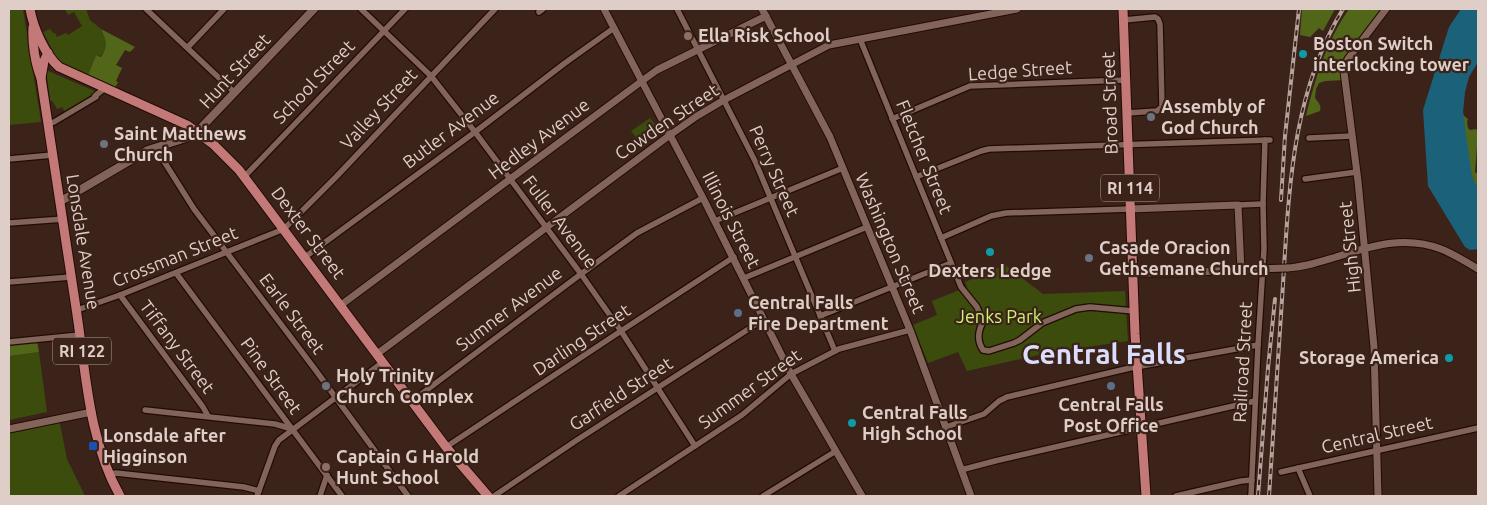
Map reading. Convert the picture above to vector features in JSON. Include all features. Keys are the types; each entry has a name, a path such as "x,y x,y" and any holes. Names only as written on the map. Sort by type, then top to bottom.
{"main road":[{"name":"Lonsdale Avenue","path":"30,9 33,22 48,53 40,78"},
{"name":"Hunt Street","path":"197,132 314,9"},
{"name":"Broad Street","path":"1123,9 1132,273 1146,496"},
{"name":"Lonsdale Avenue","path":"33,22 32,33 37,69 64,219 92,412 100,451 108,474 120,496"},
{"name":"Dexter Street","path":"48,53 59,67 187,125 213,144 245,176 446,447 488,496"},
{"path":"61,201 148,150 186,138 197,132"}],"street":[{"path":"146,9 235,92"},
{"path":"188,47 224,9"},
{"name":"Fuller Avenue","path":"361,9 431,76 474,132 581,274 659,388 695,446"},
{"name":"School Street","path":"245,176 405,9"},
{"name":"Valley Street","path":"284,230 495,9"},
{"name":"Illinois Street","path":"604,9 734,258 791,374 862,496"},
{"name":"Perry Street","path":"677,9 755,161 835,351"},
{"name":"Washington Street","path":"762,9 830,137 910,330 971,496"},
{"name":"Cowden Street","path":"377,354 670,135 724,100 829,45 1017,9"},
{"name":"High Street","path":"1378,496 1375,354 1357,172 1344,81 1345,65 1386,9"},
{"name":"Hedley Avenue","path":"341,305 642,80 657,70 766,16"},
{"path":"1124,20 1155,17 1158,20 1160,24 1162,79 1161,109 1157,111 1127,113"},
{"name":"Butler Avenue","path":"305,257 614,28"},
{"name":"Fletcher Street","path":"860,39 961,287 980,312 983,322 979,330 979,342 983,350 986,351 1014,343 1042,322 1069,310 1090,306 1134,312"},
{"name":"Ledge Street","path":"892,118 970,86 1126,80"},
{"path":"48,124 96,97 105,88"},
{"path":"1309,138 1352,136"},
{"name":"Railroad Street","path":"1128,144 1268,140 1263,204 1264,243 1251,496"},
{"path":"916,177 985,150 1128,144"},
{"name":"Earle Street","path":"156,146 194,209 408,496"},
{"path":"9,159 53,155"},
{"path":"715,221 843,168"},
{"path":"1305,179 1357,172"},
{"name":"Sumner Avenue","path":"412,401 641,230 703,198"},
{"path":"941,238 991,216 1006,213 1263,204"},
{"path":"1238,205 1241,270"},
{"path":"9,223 64,219"},
{"path":"744,278 867,227"},
{"name":"Crossman Street","path":"77,310 120,295 284,230"},
{"path":"1132,273 1287,268 1307,265 1365,248 1397,242 1423,243 1447,251 1478,269"},
{"name":"Darling Street","path":"446,447 620,331 734,258"},
{"path":"820,316 952,263"},
{"name":"Pine Street","path":"176,273 342,496"},
{"path":"9,282 71,277"},
{"name":"Tiffany Street","path":"120,295 208,416"},
{"name":"Garfield Street","path":"494,496 764,319"},
{"name":"Summer Street","path":"619,496 750,409 791,374 835,351 910,330"},
{"path":"9,342 80,335"},
{"path":"946,427 984,414 999,401 1007,397 1137,366 1258,345"},
{"path":"108,474 116,473 244,487 258,494 275,446 279,440 383,362"},
{"path":"962,470 989,462 1255,401"},
{"path":"145,410 276,424 292,429"},
{"path":"9,429 92,412"},
{"name":"Central Street","path":"1281,472 1478,428"},
{"path":"763,496 836,451"},
{"path":"1298,468 1310,496"},
{"path":"320,496 327,475"},
{"path":"1176,496 1241,480 1252,480"}],"green space":[{"path":"9,9 23,9 41,122 9,125"},
{"path":"65,9 86,9 90,20 101,29 107,42 106,49 101,56 96,55 88,75 60,61 43,32 50,29 57,37 66,33 68,35 82,26 74,12 68,15"},
{"path":"1302,9 1335,9 1323,31 1319,28 1310,37 1300,35"},
{"path":"1349,9 1387,9 1349,62 1344,80 1319,83 1315,98 1320,106 1320,111 1306,116 1313,88 1328,47"},
{"path":"101,29 135,47 130,52 125,50 116,65 122,68 115,88 88,75 96,55 101,57 105,50 105,40"},
{"path":"46,70 99,93 66,113 62,107 57,109 50,100"},
{"path":"1460,101 1463,105 1463,114 1468,119 1468,128 1470,130 1476,129 1478,133 1475,172 1478,174 1478,200 1472,195"},
{"path":"650,118 659,129 640,143 631,131"},
{"name":"Jenks Park","path":"1005,265 1043,294 1125,291 1128,341 1052,352 967,371 958,352 928,363 913,325 937,315 932,301 967,287 965,282"},
{"path":"37,341 39,352 9,356 9,343"},
{"path":"39,352 47,412 9,420 9,356"},
{"path":"59,419 67,459 85,496 9,496 9,429"}],"water":[{"path":"1461,9 1478,9 1478,62 1469,77 1463,112 1472,176 1478,189 1478,249 1470,250 1465,247 1428,186 1423,110 1449,27"}],"railway":[{"path":"1281,200 1285,136 1299,9"},
{"path":"1269,496 1288,213 1296,142 1313,74 1326,41 1343,9"},
{"path":"1258,496 1275,299"}],"place":[{"name":"Ella Risk School","path":"688,36"},
{"name":"Boston Switch interlocking tower","path":"1303,54"},
{"name":"Assembly of God Church","path":"1151,117"},
{"name":"Saint Matthews Church","path":"104,144"},
{"name":"Dexters Ledge","path":"990,252"},
{"name":"Casade Oracion Gethsemane Church","path":"1089,258"},
{"name":"Central Falls Fire Department","path":"738,313"},
{"name":"Storage America","path":"1449,358"},
{"name":"Holy Trinity Church Complex","path":"326,386"},
{"name":"Central Falls Post Office","path":"1111,386"},
{"name":"Central Falls High School","path":"852,423"},
{"name":"Lonsdale after Higginson","path":"93,446"},
{"name":"Captain G Harold Hunt School","path":"326,467"}],"district":[{"name":"Central Falls","path":"1104,354"}]}
